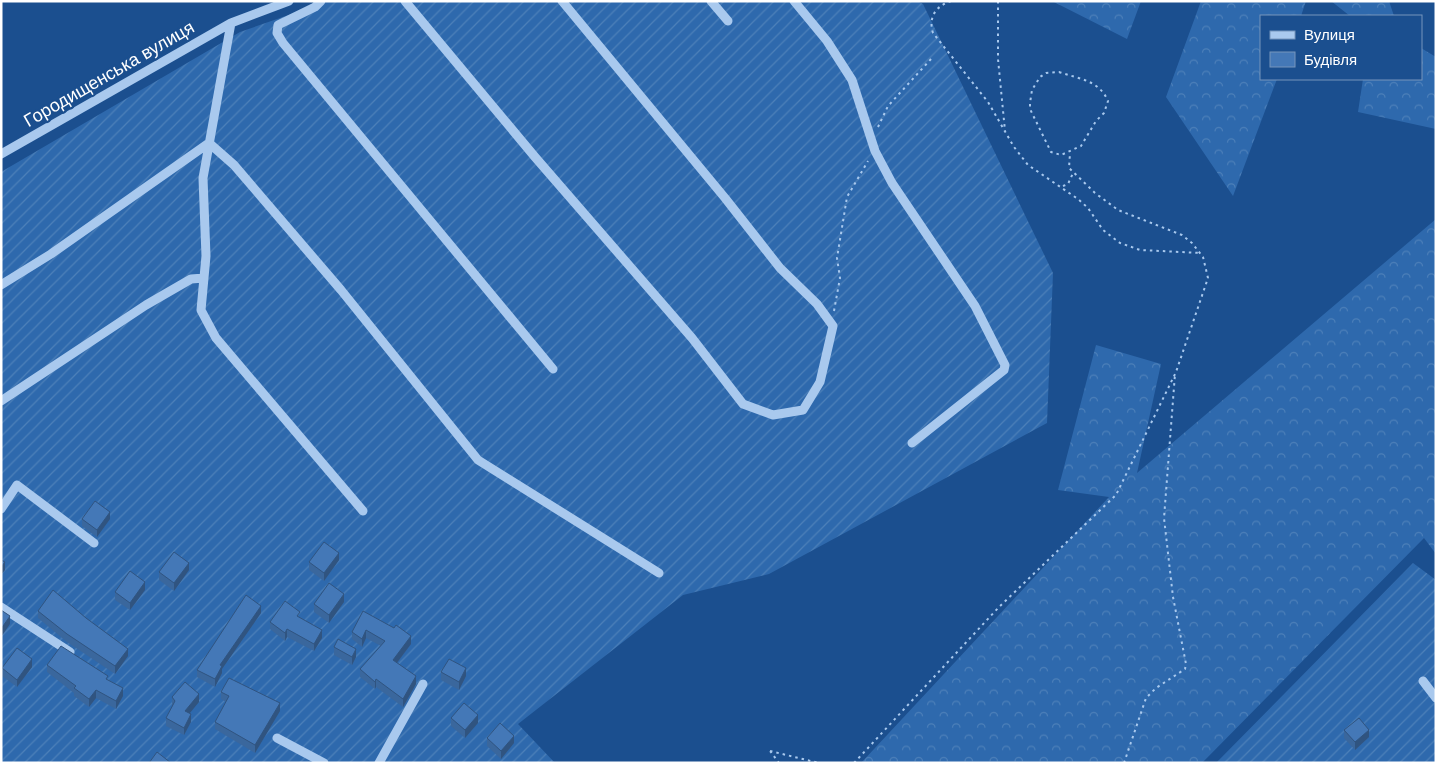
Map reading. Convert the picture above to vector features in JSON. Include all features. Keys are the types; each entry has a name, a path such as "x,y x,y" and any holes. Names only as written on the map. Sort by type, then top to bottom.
{"street":[{"name":"Городищенська вулиця","path":"1,154 231,23 289,1"},
{"path":"321,1 315,7 278,25 277,33 283,43 553,369"},
{"path":"405,1 535,157 692,338 743,404 773,415 803,410 820,382 833,326 816,304 780,268 726,198 670,135 562,1"},
{"path":"711,1 728,21"},
{"path":"794,1 827,41 852,80 874,151 892,182 975,306 1005,365 1004,370 912,443"},
{"path":"231,23 203,178 206,256 201,310 216,338 363,511"},
{"path":"1,285 51,254 209,143"},
{"path":"209,143 234,165 341,290 478,460 659,573"},
{"path":"1,401 146,305 191,279 204,278"},
{"path":"1,509 17,486 94,542"},
{"path":"1,607 80,659"},
{"path":"1423,681 1436,698"},
{"path":"379,763 423,684"},
{"path":"277,738 324,763"}],"path":[{"path":"951,1 935,11 931,22 933,33 970,77 1028,165 1088,208 1103,230 1120,243 1147,252 1200,253"},
{"path":"998,1 998,59 1005,132"},
{"path":"876,133 880,120 888,106 931,59"},
{"path":"1059,72 1095,84 1104,92 1108,101 1104,113 1096,121 1081,146 1070,153 1057,155 1051,152 1030,109 1036,82 1046,73 1059,72"},
{"path":"831,323 840,278 837,258 847,196 874,151"},
{"path":"854,763 999,608 1116,495 1176,372 1208,278 1200,253 1182,235 1118,210 1095,193 1069,168 1070,153"},
{"path":"1061,187 1068,184 1073,173"},
{"path":"1124,763 1146,698 1156,688 1185,669 1186,664 1173,597 1164,518 1176,372"},
{"path":"779,763 770,751 819,763"}],"green space":[{"path":"329,1 917,1 923,4 1053,273 1047,423 769,574 683,595 518,724 555,763 1,763 1,172 240,32"},
{"path":"1052,1 1141,1 1127,39"},
{"path":"1201,1 1306,1 1301,15 1260,15 1260,80 1277,80 1233,196 1166,97"},
{"path":"1331,1 1389,1 1394,15 1349,15"},
{"path":"1422,49 1436,57 1436,129 1358,112 1363,80 1422,80"},
{"path":"1436,219 1436,554 1424,538 1202,763 861,763 1109,497 1058,490 1096,345 1161,364 1137,473"},
{"path":"1413,563 1436,580 1436,763 1216,763"}],"building":[{"path":"95,501 110,512 97,530 82,519"},
{"path":"324,542 339,553 324,573 309,562"},
{"path":"174,552 189,563 174,583 159,572"},
{"path":"130,571 145,582 130,603 115,592"},
{"path":"329,583 344,594 329,615 314,604"},
{"path":"53,590 86,618 128,649 115,666 67,634 38,611"},
{"path":"246,595 261,606 220,665 222,666 215,679 197,670"},
{"path":"285,601 300,612 297,616 322,630 314,644 287,629 285,633 270,622"},
{"path":"1,610 10,616 1,629"},
{"path":"363,611 394,628 396,625 411,636 393,660 416,676 403,699 376,679 375,682 360,669 385,641 366,630 362,639 352,632"},
{"path":"338,639 356,649 352,657 334,647"},
{"path":"61,646 108,676 106,679 123,688 116,701 96,690 89,699 74,688 76,686 47,665"},
{"path":"17,648 32,659 17,680 2,668"},
{"path":"449,659 466,668 459,682 441,672"},
{"path":"229,678 280,703 255,745 215,722 229,696 221,692"},
{"path":"185,682 199,694 185,711 191,714 184,728 166,718 175,701 172,697"},
{"path":"464,703 478,715 465,730 451,718"},
{"path":"1359,718 1369,730 1355,742 1344,730"},
{"path":"500,723 514,736 501,751 487,738"},
{"path":"157,752 171,763 149,763"}]}
